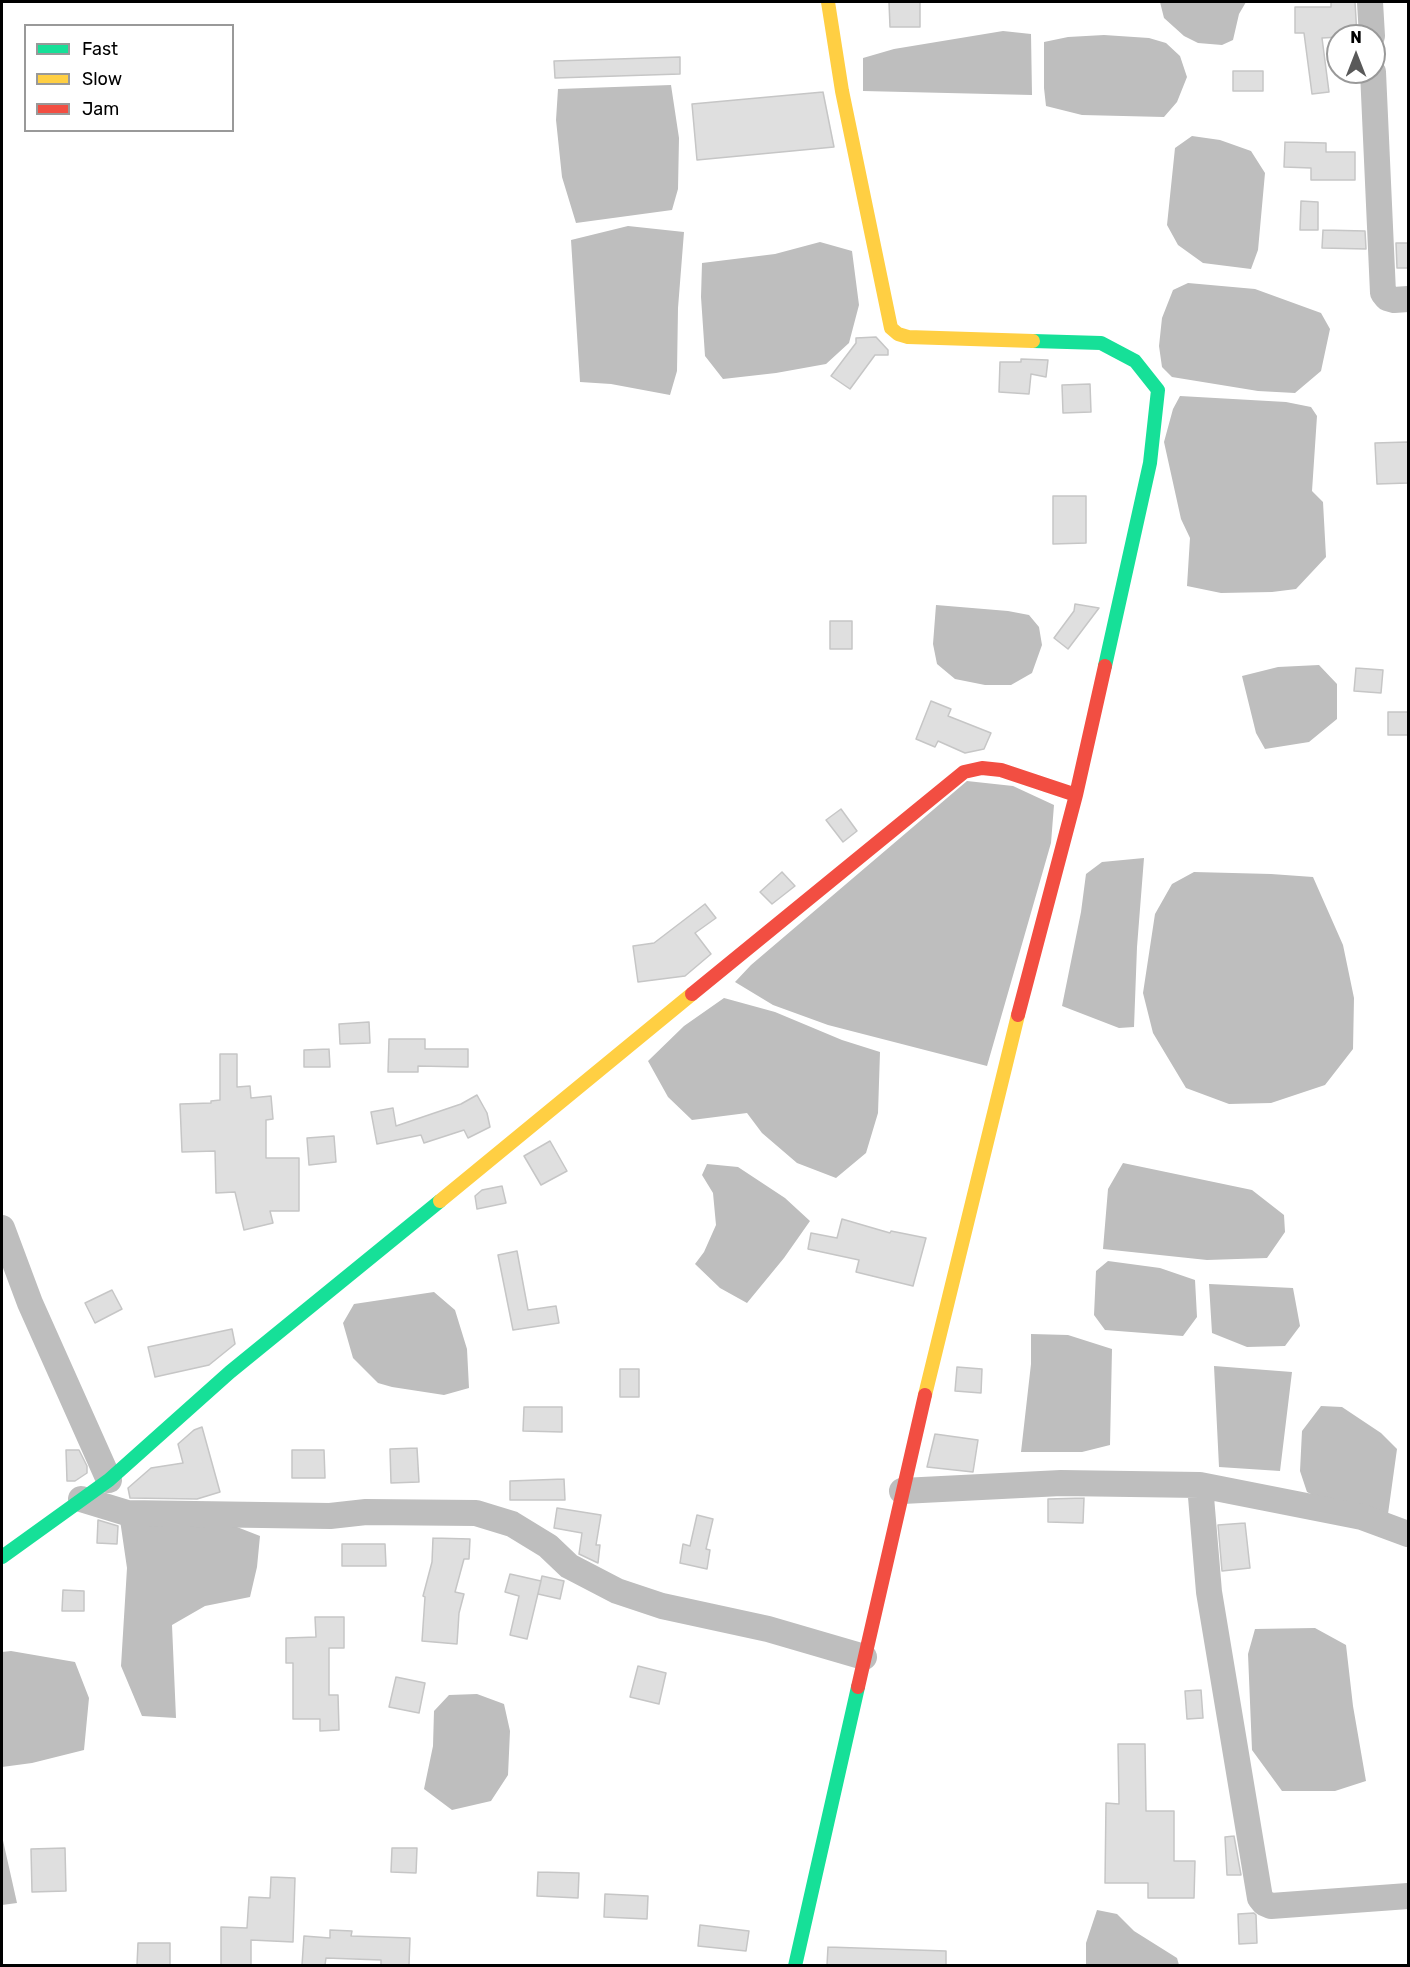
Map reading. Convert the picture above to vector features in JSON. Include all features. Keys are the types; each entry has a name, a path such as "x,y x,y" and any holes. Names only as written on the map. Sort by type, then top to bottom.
{"street":[{"path":"795,1965 902,1491 1022,997 1076,795 1150,463 1158,390 1135,361 1101,343 908,337 898,334 891,328 842,91 828,2"},
{"path":"1370,2 1371,24"},
{"path":"1374,84 1383,293 1387,298 1394,300 1408,299"},
{"path":"2,1557 109,1480 230,1372 964,772 982,768 1001,770 1076,795"},
{"path":"2,1228 30,1303 109,1480"},
{"path":"902,1491 1061,1483 1200,1485 1362,1517 1408,1534"},
{"path":"1200,1485 1209,1592 1260,1899 1270,1906 1408,1896"},
{"path":"81,1499 128,1513 330,1516 366,1512 476,1513 512,1524 548,1546 569,1566 617,1591 662,1606 768,1629 864,1657"}],"shaded area":[{"path":"1160,2 1246,2 1239,14 1233,40 1222,45 1198,43 1184,36 1164,18"},
{"path":"1003,31 1031,34 1032,95 863,91 863,58 894,49"},
{"path":"1104,35 1149,38 1166,43 1180,56 1187,77 1177,102 1164,117 1082,115 1046,106 1044,42 1068,37"},
{"path":"671,85 679,138 678,189 672,210 576,223 562,177 556,120 558,89"},
{"path":"1192,136 1220,140 1251,151 1265,173 1258,250 1251,269 1203,263 1178,245 1167,225 1175,148"},
{"path":"628,226 684,232 678,308 677,371 670,395 611,384 580,382 571,240"},
{"path":"820,242 852,251 859,305 849,343 826,364 723,379 705,356 701,297 702,263 775,254"},
{"path":"1188,283 1255,289 1321,313 1330,329 1321,371 1295,393 1258,391 1172,377 1162,367 1159,346 1162,318 1173,290"},
{"path":"1180,396 1286,402 1311,407 1317,416 1312,491 1323,502 1326,557 1296,589 1221,593 1187,586 1190,538 1181,519 1164,442 1173,409"},
{"path":"936,605 1029,615 1039,627 1042,645 1032,673 1011,685 985,685 955,679 937,664 933,644"},
{"path":"1319,665 1337,684 1337,719 1309,742 1265,749 1256,733 1242,676 1278,667"},
{"path":"967,781 1013,786 1054,805 1051,843 987,1066 828,1025 773,1005 735,982 751,965"},
{"path":"1144,858 1134,1027 1119,1028 1062,1006 1081,912 1086,874 1102,862"},
{"path":"1194,872 1313,877 1343,945 1354,998 1353,1049 1325,1085 1271,1103 1229,1104 1186,1088 1153,1033 1143,993 1155,914 1172,884"},
{"path":"724,998 775,1012 842,1040 880,1052 878,1113 866,1153 836,1178 797,1163 762,1133 747,1113 692,1120 668,1097 648,1061 684,1026"},
{"path":"1123,1163 1252,1190 1284,1215 1285,1232 1267,1258 1207,1260 1103,1249 1108,1189"},
{"path":"707,1164 738,1167 785,1198 810,1221 784,1258 747,1303 720,1288 695,1264 704,1252 716,1225 713,1193 702,1175"},
{"path":"1108,1261 1160,1268 1195,1280 1197,1317 1183,1336 1105,1330 1094,1315 1096,1271"},
{"path":"1209,1284 1293,1288 1300,1326 1285,1346 1247,1347 1212,1333"},
{"path":"434,1292 455,1310 467,1349 469,1388 444,1395 378,1383 353,1358 343,1323 354,1304"},
{"path":"1031,1334 1068,1335 1112,1349 1110,1445 1082,1452 1021,1452 1031,1364"},
{"path":"1214,1366 1292,1372 1280,1471 1219,1467"},
{"path":"1321,1406 1342,1407 1381,1433 1397,1449 1388,1514 1334,1506 1307,1492 1300,1471 1302,1431"},
{"path":"120,1520 219,1520 260,1536 257,1567 250,1597 205,1606 172,1625 176,1718 142,1716 121,1666 127,1568"},
{"path":"1315,1628 1346,1645 1353,1706 1366,1781 1335,1791 1282,1791 1252,1750 1248,1654 1255,1629"},
{"path":"11,1651 75,1662 89,1698 84,1750 32,1763 2,1767 2,1652"},
{"path":"477,1694 504,1704 510,1731 508,1775 491,1801 452,1810 424,1789 433,1746 434,1711 449,1695"},
{"path":"2,1836 17,1903 2,1905"},
{"path":"1097,1910 1117,1914 1134,1931 1177,1958 1179,1965 1086,1965 1086,1943"}],"building":[{"path":"889,2 920,2 920,27 890,27"},
{"path":"1331,2 1355,2 1356,24 1326,24 1326,38 1322,38 1326,84 1328,84 1329,92 1312,94 1304,33 1295,33 1295,7 1331,7"},
{"path":"680,57 680,74 555,78 554,61"},
{"path":"1233,71 1263,71 1263,91 1233,91"},
{"path":"823,92 834,147 697,160 692,104"},
{"path":"1285,142 1326,143 1326,152 1355,152 1355,180 1311,180 1311,168 1284,167"},
{"path":"1301,201 1318,202 1318,230 1300,230"},
{"path":"1323,230 1365,231 1366,249 1322,248"},
{"path":"1396,243 1408,243 1408,268 1397,268"},
{"path":"876,337 888,350 888,355 875,355 850,389 831,376 856,343 856,338"},
{"path":"1021,359 1048,360 1046,377 1031,374 1029,394 999,392 1000,362 1021,362"},
{"path":"1090,384 1091,412 1063,413 1062,385"},
{"path":"1408,442 1408,483 1377,484 1375,443"},
{"path":"1053,496 1086,496 1086,543 1053,544"},
{"path":"1075,604 1099,608 1068,649 1054,638 1074,611"},
{"path":"830,621 852,621 852,649 830,649"},
{"path":"1356,668 1383,670 1381,693 1354,691"},
{"path":"931,701 951,709 948,716 991,733 984,749 965,753 938,741 935,747 916,739"},
{"path":"1388,712 1408,712 1408,735 1388,735"},
{"path":"841,809 857,831 843,842 826,820"},
{"path":"782,872 795,886 772,904 760,892"},
{"path":"705,904 716,918 695,933 711,954 685,976 638,982 633,946 654,943"},
{"path":"369,1022 370,1043 340,1044 339,1024"},
{"path":"389,1039 425,1039 425,1049 468,1049 468,1067 418,1066 418,1072 388,1072"},
{"path":"329,1049 330,1067 304,1067 304,1050"},
{"path":"220,1054 237,1054 237,1087 250,1086 251,1098 271,1096 273,1119 266,1120 266,1158 299,1158 299,1211 270,1211 273,1223 244,1230 235,1192 216,1193 215,1151 182,1152 180,1104 211,1103 211,1101 220,1100"},
{"path":"477,1095 487,1113 490,1127 468,1138 464,1130 424,1143 421,1135 377,1144 371,1112 393,1108 396,1126 461,1104"},
{"path":"334,1136 336,1162 309,1165 307,1138"},
{"path":"550,1141 567,1171 541,1185 524,1156"},
{"path":"502,1186 506,1203 477,1209 475,1196 482,1190"},
{"path":"842,1219 890,1233 891,1231 926,1238 913,1286 856,1272 859,1260 808,1249 811,1233 837,1238"},
{"path":"517,1251 528,1310 556,1306 559,1323 513,1330 498,1255"},
{"path":"112,1290 122,1309 95,1323 85,1303"},
{"path":"232,1329 235,1344 209,1365 155,1377 148,1347"},
{"path":"957,1367 982,1369 981,1393 955,1391"},
{"path":"620,1369 639,1369 639,1397 620,1397"},
{"path":"524,1407 562,1407 562,1432 523,1431"},
{"path":"202,1427 220,1492 197,1499 130,1498 128,1488 151,1468 183,1463 178,1444 194,1430"},
{"path":"935,1434 978,1440 973,1472 927,1467"},
{"path":"417,1448 419,1482 391,1483 390,1449"},
{"path":"66,1450 79,1450 87,1466 87,1473 75,1481 67,1481"},
{"path":"292,1450 324,1450 325,1478 292,1478"},
{"path":"564,1479 565,1500 510,1500 510,1481"},
{"path":"1084,1498 1083,1523 1048,1522 1048,1499"},
{"path":"557,1508 601,1515 596,1545 600,1545 598,1563 579,1554 582,1533 554,1528"},
{"path":"697,1515 713,1519 706,1549 710,1550 707,1569 680,1563 683,1544 690,1546"},
{"path":"98,1520 118,1526 117,1544 97,1543"},
{"path":"1245,1523 1250,1568 1222,1571 1218,1525"},
{"path":"433,1538 470,1539 469,1559 464,1559 455,1592 464,1594 459,1613 457,1644 422,1641 425,1597 423,1596 432,1562"},
{"path":"342,1544 385,1544 386,1566 342,1566"},
{"path":"510,1574 541,1581 527,1639 510,1635 519,1596 505,1592"},
{"path":"542,1576 564,1581 560,1599 538,1594"},
{"path":"63,1590 84,1591 84,1611 62,1611"},
{"path":"315,1617 344,1617 344,1648 329,1648 329,1695 338,1695 339,1730 320,1731 320,1719 293,1719 293,1663 286,1663 286,1638 316,1637"},
{"path":"638,1666 666,1673 659,1704 630,1697"},
{"path":"396,1677 425,1683 419,1713 389,1707"},
{"path":"1201,1690 1203,1718 1187,1719 1185,1691"},
{"path":"1118,1744 1145,1744 1146,1811 1174,1811 1174,1861 1195,1861 1194,1898 1148,1898 1148,1883 1105,1883 1106,1803 1119,1804"},
{"path":"1234,1836 1241,1875 1227,1875 1225,1837"},
{"path":"65,1848 66,1891 32,1892 31,1849"},
{"path":"392,1848 417,1848 416,1873 391,1872"},
{"path":"538,1872 579,1873 578,1898 537,1896"},
{"path":"271,1877 295,1878 293,1942 251,1940 251,1965 221,1965 221,1927 247,1928 249,1897 270,1898"},
{"path":"605,1894 648,1896 647,1919 604,1917"},
{"path":"1254,1913 1257,1943 1239,1944 1238,1914"},
{"path":"700,1925 749,1931 746,1951 698,1946"},
{"path":"330,1930 352,1931 351,1936 410,1938 409,1965 381,1965 381,1960 326,1958 325,1965 302,1965 304,1936 330,1938"},
{"path":"138,1943 170,1943 170,1965 137,1965"},
{"path":"828,1947 946,1951 946,1965 827,1965"}],"traffic: fast":[{"path":"1033,341 1101,343 1135,361 1158,390 1150,463 1105,666"},
{"path":"2,1557 109,1480 230,1372 440,1201"},
{"path":"795,1966 858,1687"}],"traffic: slow":[{"path":"828,2 842,91 891,328 898,334 908,337 1033,341"},
{"path":"440,1201 692,994"},
{"path":"925,1395 1018,1015"}],"traffic: jam":[{"path":"1018,1015 1076,795 1105,666"},
{"path":"692,994 964,772 982,768 1001,770 1076,795"},
{"path":"858,1687 925,1395"}]}
